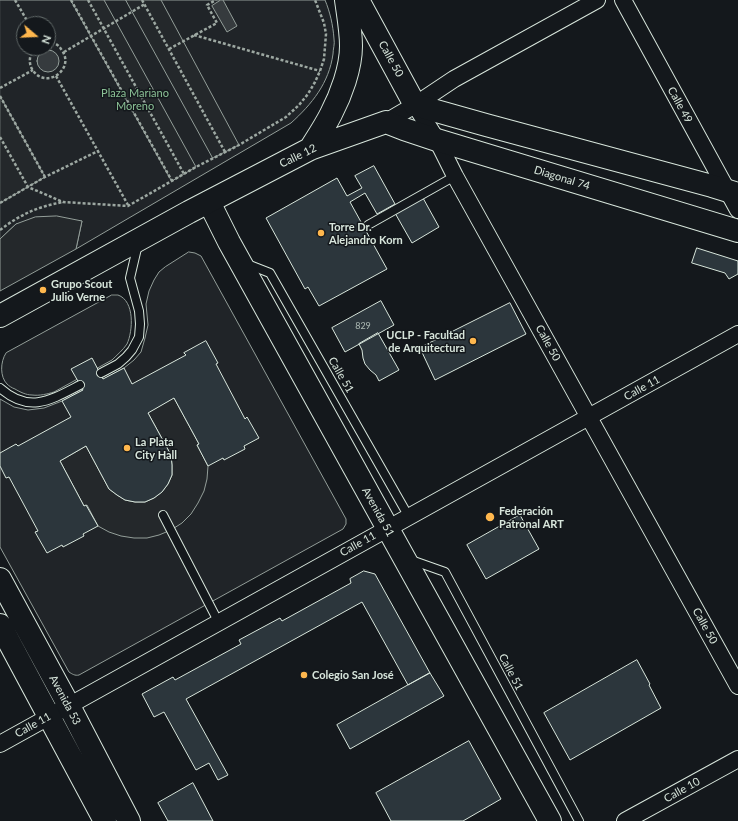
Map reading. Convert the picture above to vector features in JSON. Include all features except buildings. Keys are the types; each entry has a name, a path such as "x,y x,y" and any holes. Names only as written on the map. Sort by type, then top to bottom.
{"main road":[{"path":"310,149 331,114 342,90 349,67 351,47 346,0"},
{"name":"Calle 50","path":"358,0 416,105"},
{"path":"416,105 733,193"},
{"name":"Calle 12","path":"0,316 209,202 310,149 386,122"},
{"name":"Diagonal 74","path":"386,122 404,130 738,231"},
{"name":"Avenida 51","path":"209,202 387,528 550,821"},
{"name":"Avenida 53","path":"0,579 129,821"},
{"name":"Avenida 53","path":"0,625 105,821"}],"street":[{"name":"Calle 12","path":"386,122 416,105 454,79 597,0"},
{"name":"Calle 49","path":"623,0 733,193 738,210"},
{"name":"Calle 50","path":"416,105 437,140 738,686"},
{"name":"Calle 11","path":"0,744 738,334"},
{"name":"Calle 10","path":"625,821 738,759"}],"lane":[{"path":"368,224 456,176"},
{"path":"100,373 118,364 126,357 132,350 139,337 139,311 130,278 139,240"},
{"name":"Calle 51","path":"240,261 270,273 409,517"},
{"path":"0,388 17,400 29,403 40,402 58,396 80,384"},
{"path":"163,515 218,623"},
{"name":"Calle 51","path":"404,558 445,572 579,821"}],"path":[{"path":"15,0 24,16"},
{"path":"71,0 172,181"},
{"path":"88,0 184,174"},
{"path":"142,0 226,152"},
{"path":"169,49 216,23 206,5 216,0"},
{"path":"0,230 14,220 50,204 63,202 128,206 239,145 286,117 308,94 320,71 324,59 326,34 324,23 315,0"},
{"path":"64,52 145,4"},
{"path":"194,35 320,71"},
{"path":"30,56 30,66 36,74 46,78 56,76 64,68 65,57 64,52 56,44"},
{"path":"0,88 33,70"},
{"path":"56,76 128,206"},
{"path":"0,96 45,177"},
{"path":"0,136 28,187 63,202"},
{"path":"0,203 45,177 98,151"}],"green space":[{"name":"Plaza Mariano Moreno","path":"0,0 325,0 333,29 334,41 331,65 328,74 318,92 306,108 291,123 76,249 82,221 16,224 0,239"},
{"path":"189,252 201,256 346,519 346,524 343,529 79,675 75,675 69,672 0,547 0,399 14,407 28,410 44,408 62,401 124,368 141,352 148,325 146,304 149,291 154,280 159,272 165,267"},
{"path":"112,295 118,295 124,298 127,303 131,317 131,332 127,344 112,360 54,392 46,394 28,394 21,392 7,384 2,373 2,365 6,353"}],"shaded area":[{"path":"71,0 104,0 196,167 172,181"},
{"path":"126,0 161,0 239,145 213,158"},
{"path":"223,0 237,26 227,32 212,6"},
{"path":"56,55 58,57 58,65 52,71 44,71 38,65 37,61 39,56"},
{"path":"0,96 45,177 0,203"},
{"path":"57,216 82,221 76,249 0,291 0,239 16,224 35,217"},
{"path":"174,398 199,444 197,445 208,466 204,491 191,514 182,523 171,530 147,538 121,536 109,532 98,526 87,505 84,506 60,461 86,446 109,489 125,500 135,502 145,502 154,498 162,492 168,484 172,475 172,465 171,455 148,413"}],"place":[{"name":"Torre Dr. Alejandro Korn","path":"321,233"},
{"name":"Grupo Scout Julio Verne","path":"43,290"},
{"name":"UCLP - Facultad de Arquitectura","path":"473,341"},
{"name":"La Plata City Hall","path":"127,448"},
{"name":"Federación Patronal ART","path":"490,517"},
{"name":"Colegio San José","path":"304,675"}]}
